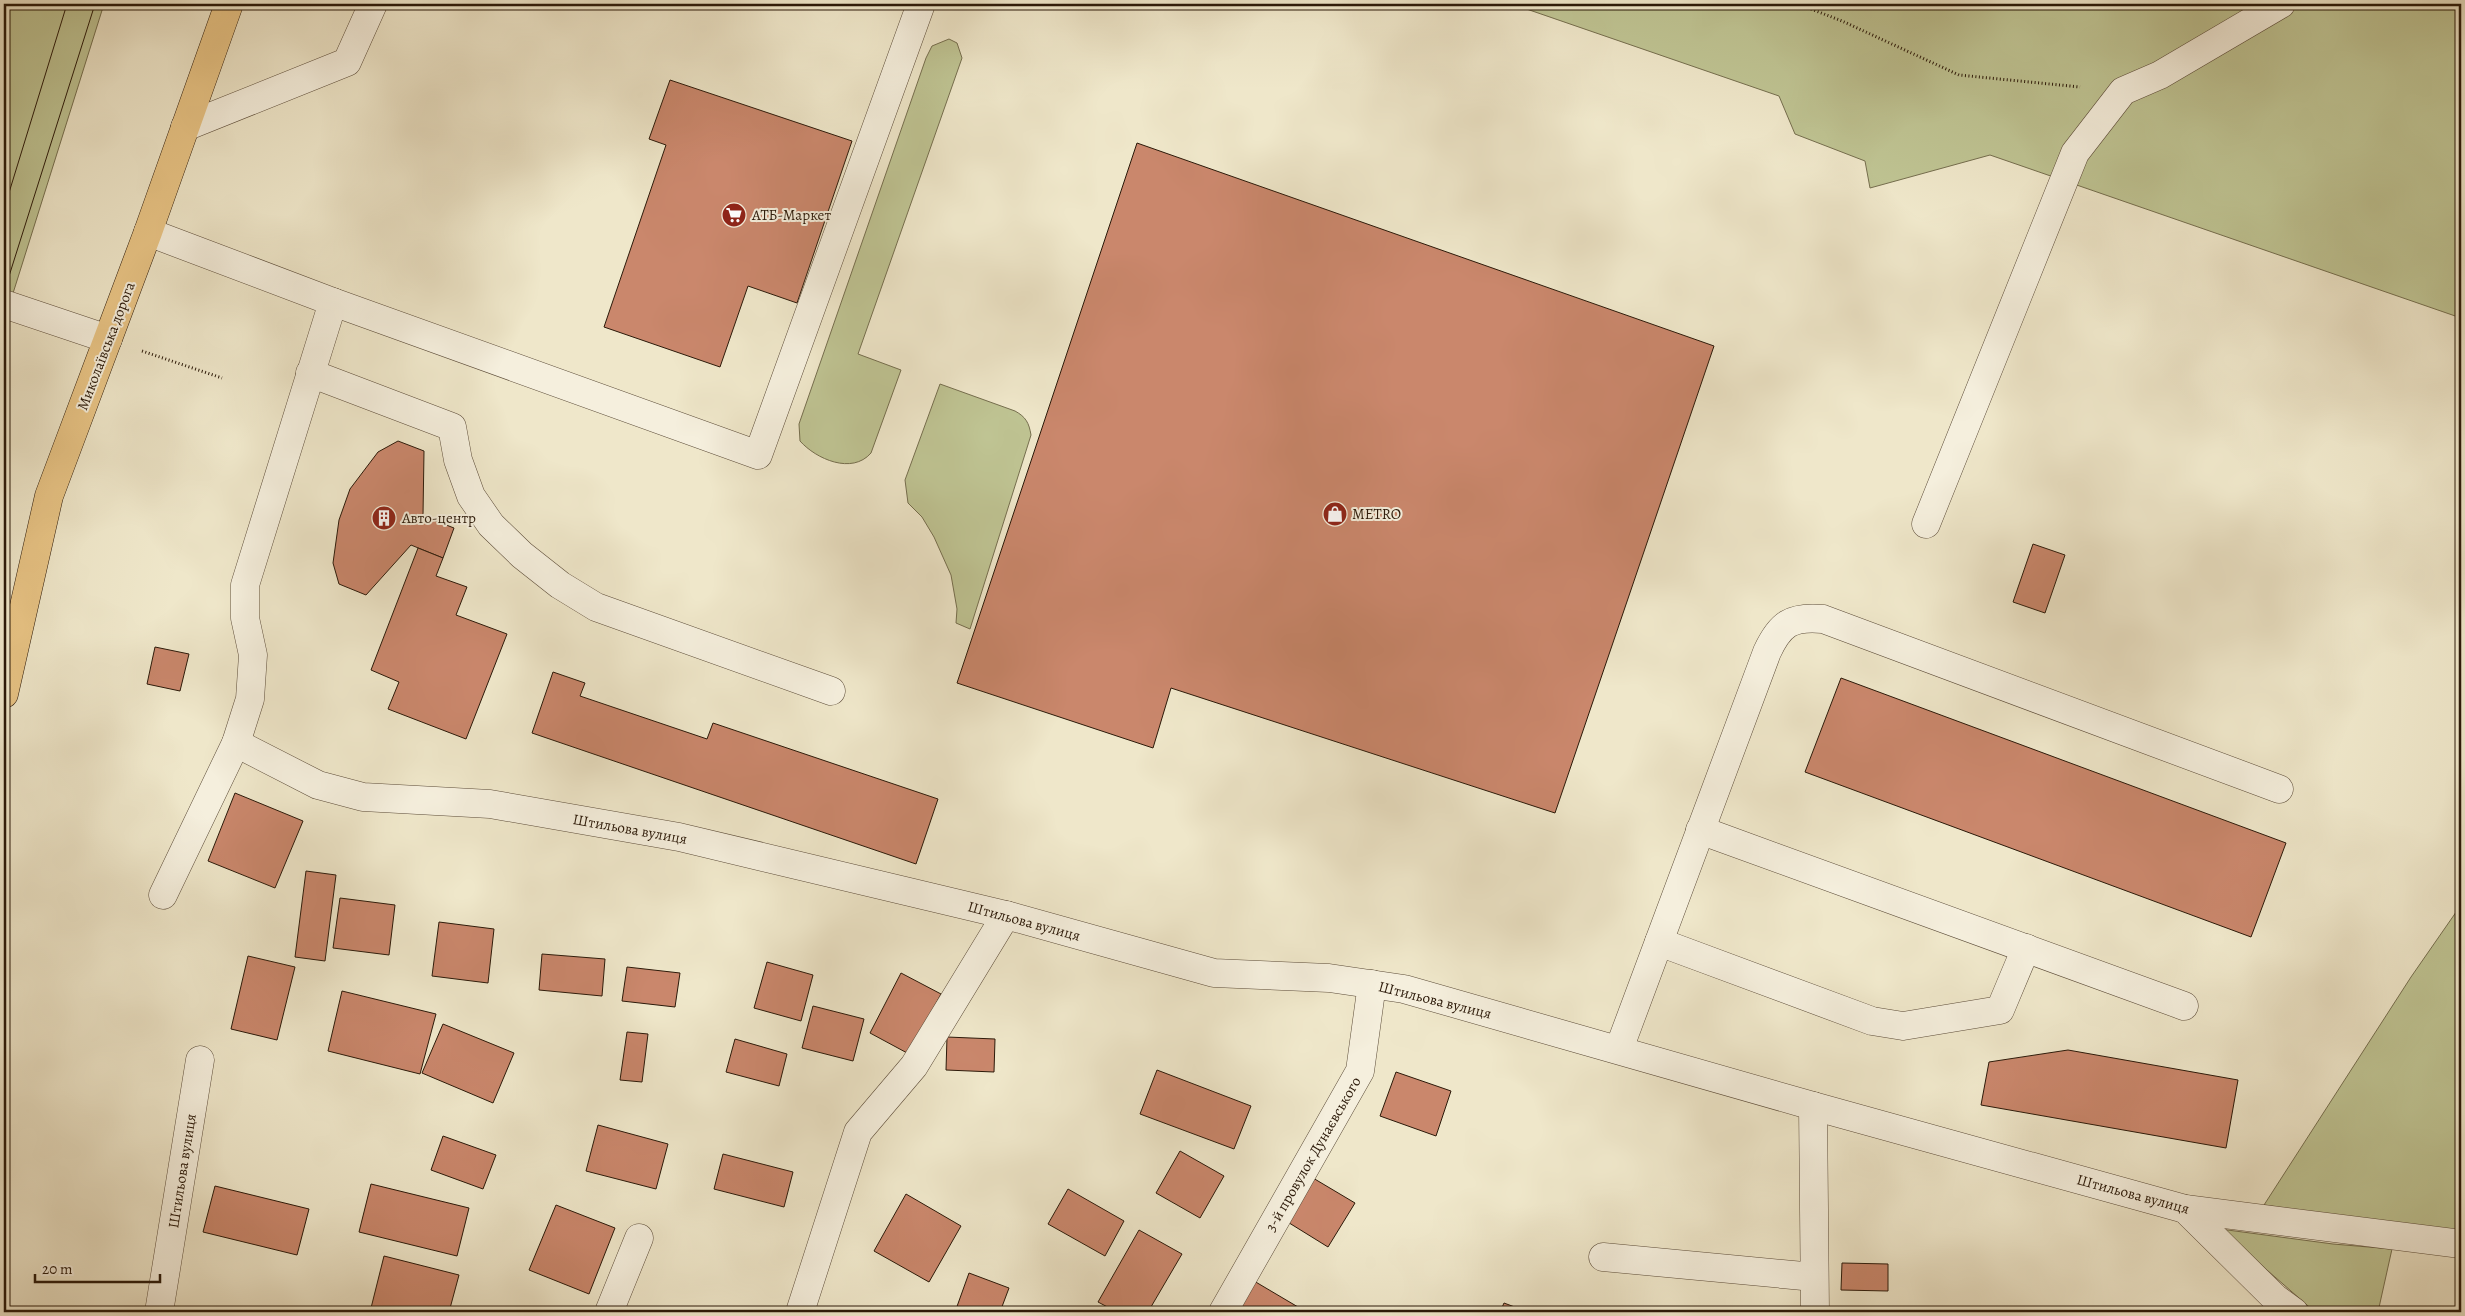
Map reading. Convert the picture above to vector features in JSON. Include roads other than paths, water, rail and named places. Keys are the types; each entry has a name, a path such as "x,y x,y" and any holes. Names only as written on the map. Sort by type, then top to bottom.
{"main road":[{"name":"Миколаївська дорога","path":"4,694 49,496 148,232 229,4"}],"street":[{"path":"185,127 348,62 373,4"},
{"path":"148,232 333,302 758,454 921,4"},
{"path":"1926,524 2075,154 2123,92 2160,75 2281,4"},
{"path":"163,895 236,744 250,699 253,655 245,618 245,585 333,302"},
{"path":"4,304 108,339"},
{"path":"310,373 452,427 458,460 471,496 491,525 522,555 560,585 596,608 831,690"},
{"path":"1619,1049 1771,643 1775,634 1789,622 1805,617 1823,619 2279,789"},
{"name":"Штильова вулиця","path":"236,744 318,785 363,798 490,804 679,837 1006,915 1214,973 1329,978 1404,989 1813,1106 2185,1209 2461,1244"},
{"path":"1700,830 2184,1006"},
{"path":"800,1312 858,1132 914,1066 1006,915"},
{"path":"1659,942 1872,1021 1904,1026 2000,1010 2026,948"},
{"name":"3-й провулок Дунаєвського","path":"1223,1312 1360,1071 1372,984"},
{"name":"Штильова вулиця","path":"160,1312 200,1060"},
{"path":"1813,1106 1814,1312"},
{"path":"2185,1209 2275,1298 2294,1312"},
{"path":"609,1312 639,1238"},
{"path":"1603,1257 1814,1277"}],"tram line":[{"path":"4,209 67,4"},
{"path":"4,292 95,4"}],"place":[{"name":"АТБ-Маркет","path":"734,215"},
{"name":"METRO","path":"1335,514"},
{"name":"Авто-центр","path":"384,518"}]}
